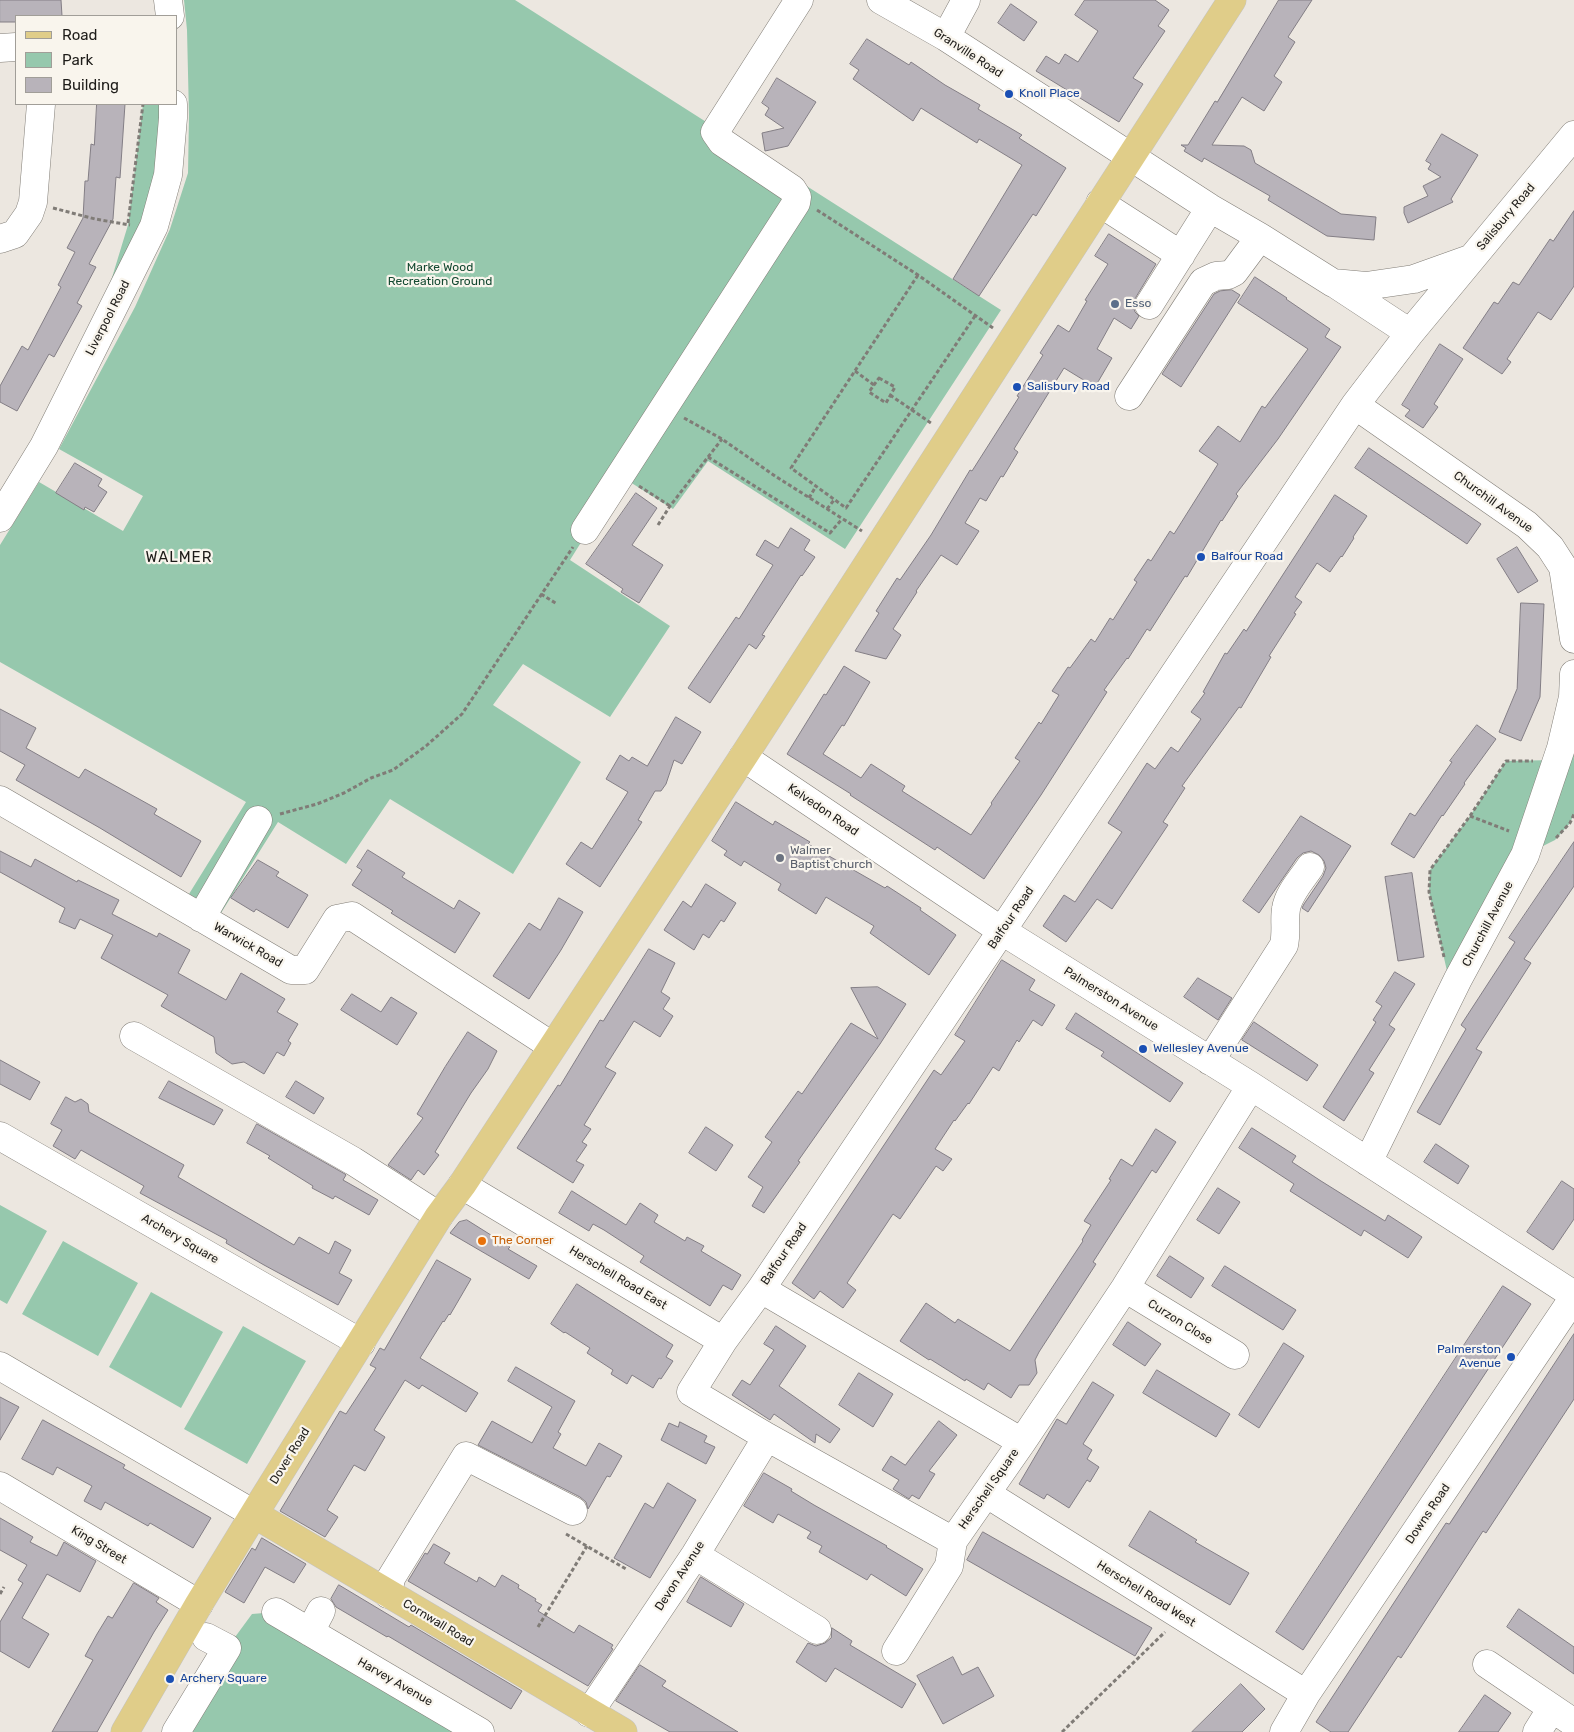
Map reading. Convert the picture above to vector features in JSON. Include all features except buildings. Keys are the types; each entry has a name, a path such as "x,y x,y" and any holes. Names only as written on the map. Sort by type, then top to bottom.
{"main road":[{"name":"Dover Road","path":"125,1732 199,1604 440,1216 743,757 1232,0"},
{"name":"Cornwall Road","path":"254,1514 622,1732"}],"street":[{"path":"168,0 170,15"},
{"path":"585,530 796,204 797,197 792,190 722,142 715,132 799,0"},
{"name":"Granville Road","path":"881,0 946,37 1130,156"},
{"path":"946,37 966,0"},
{"path":"0,48 15,48"},
{"path":"0,239 15,234 29,214 34,202 41,105"},
{"name":"Liverpool Road","path":"0,518 44,446 141,225 168,175 174,118 173,105"},
{"name":"Salisbury Road","path":"1130,156 1210,208 1333,283 1366,286 1414,279 1473,257 1574,135"},
{"path":"1100,203 1181,255"},
{"path":"1149,305 1210,208"},
{"path":"1129,396 1204,282 1216,276 1228,275 1234,272 1260,237"},
{"name":"Balfour Road","path":"761,1289 1355,405 1410,333 1473,257"},
{"path":"1333,283 1410,333"},
{"name":"Churchill Avenue","path":"1355,405 1527,525 1568,564 1574,638"},
{"name":"Churchill Avenue","path":"1368,1162 1458,979 1525,855 1561,748 1573,697 1574,674"},
{"name":"Kelvedon Road","path":"743,757 1002,931"},
{"name":"Warwick Road","path":"0,800 291,970 305,970 338,919 352,916 552,1046"},
{"path":"201,918 258,820"},
{"path":"1210,1061 1284,945 1286,909 1289,898 1310,867"},
{"name":"Palmerston Avenue","path":"1002,931 1251,1086 1574,1296"},
{"path":"134,1036 353,1161 440,1216"},
{"path":"1022,1442 1125,1288 1251,1086"},
{"name":"Archery Square","path":"0,1136 361,1343"},
{"name":"Herschell Road East","path":"462,1185 723,1341"},
{"name":"Curzon Close","path":"1125,1288 1234,1355"},
{"name":"Herschell Square","path":"761,1289 1022,1442 953,1541 766,1437 690,1392 723,1341 761,1289"},
{"name":"Downs Road","path":"1284,1732 1306,1694 1574,1296"},
{"path":"0,1366 254,1514"},
{"name":"Devon Avenue","path":"589,1712 695,1555 766,1437"},
{"path":"388,1594 390,1578 466,1456 569,1522"},
{"name":"King Street","path":"0,1486 199,1604"},
{"name":"Herschell Road West","path":"986,1494 1306,1694"},
{"path":"896,1651 949,1566 953,1541"},
{"path":"695,1555 817,1630"},
{"name":"Harvey Avenue","path":"276,1612 316,1621 480,1732"},
{"path":"176,1732 227,1648 206,1637"},
{"path":"1487,1664 1563,1716 1537,1732"}],"path":[{"path":"141,225 143,105"},
{"path":"797,197 918,274 1012,341"},
{"path":"34,202 95,219 141,225"},
{"path":"126,233 141,225"},
{"path":"918,274 791,468 834,500 846,508 975,316"},
{"path":"855,371 874,385"},
{"path":"879,378 895,387 890,395 886,403 869,392 879,378"},
{"path":"890,395 912,410"},
{"path":"669,402 680,408 676,414 722,439 774,476 881,544"},
{"path":"658,525 670,506 722,439"},
{"path":"708,457 830,533 842,519"},
{"path":"622,474 670,506"},
{"path":"809,498 816,486"},
{"path":"827,510 834,500"},
{"path":"258,820 317,804 370,778 392,770 426,746 462,714 585,530"},
{"path":"541,594 557,604"},
{"path":"1458,979 1447,971 1429,892 1430,870 1470,816 1506,761 1556,760"},
{"path":"1470,816 1530,839"},
{"path":"569,1522 587,1546 626,1569"},
{"path":"538,1627 587,1546"},
{"path":"0,1594 4,1587"},
{"path":"1062,1732 1181,1616"}],"green space":[{"name":"Marke Wood Recreation Ground","path":"184,0 515,0 1001,310 845,549 708,461 673,509 622,477 570,560 670,626 610,717 523,664 493,705 581,762 513,874 390,799 346,864 278,822 221,913 189,894 246,802 0,662 0,545 39,482 123,531 143,496 59,449 135,307 170,229 188,173 189,116 187,30"},
{"path":"143,105 173,105 168,175 107,294 128,225"},
{"path":"1574,674 1574,814 1570,823 1555,840 1525,855 1447,971 1429,892 1430,870 1470,816 1506,761 1556,760"},
{"path":"0,1205 47,1231 7,1304 0,1300"},
{"path":"63,1241 138,1283 98,1356 22,1314"},
{"path":"151,1292 223,1332 181,1408 109,1367"},
{"path":"243,1326 306,1361 247,1464 184,1429"},
{"path":"276,1612 480,1732 176,1732 227,1648 252,1614"}],"place":[{"name":"Knoll Place","path":"1009,94"},
{"name":"Esso","path":"1115,304"},
{"name":"Salisbury Road","path":"1017,387"},
{"name":"Balfour Road","path":"1201,557"},
{"name":"Walmer Baptist church","path":"780,858"},
{"name":"Wellesley Avenue","path":"1143,1049"},
{"name":"The Corner","path":"482,1241"},
{"name":"Palmerston Avenue","path":"1511,1357"},
{"name":"Archery Square","path":"170,1679"}],"district":[{"name":"WALMER","path":"179,558"}]}
